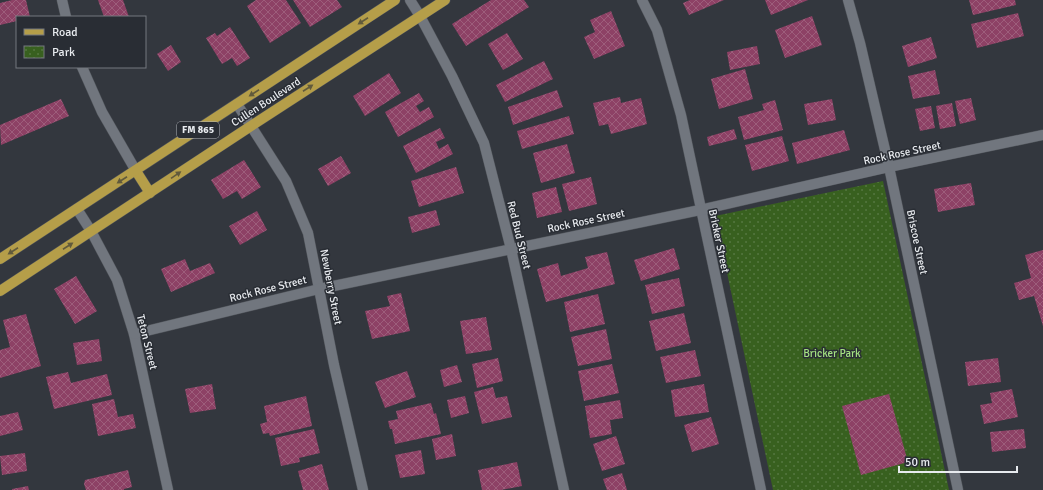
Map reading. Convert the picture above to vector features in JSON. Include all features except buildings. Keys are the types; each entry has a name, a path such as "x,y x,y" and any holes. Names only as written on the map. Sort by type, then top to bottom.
{"main road":[{"name":"Cullen Boulevard","path":"0,259 395,0"},
{"name":"Cullen Boulevard","path":"0,291 445,0"},
{"path":"136,171 150,193"}],"street":[{"path":"62,0 66,16"},
{"name":"Red Bud Street","path":"410,0 452,76 484,143 511,249 564,490"},
{"name":"Bricker Street","path":"642,0 657,30 681,115 700,210 761,490"},
{"name":"Briscoe Street","path":"848,0 860,43 889,167 958,490"},
{"path":"82,68 102,112 136,171"},
{"name":"Newberry Street","path":"237,104 286,181 308,233 334,365 363,490"},
{"name":"Rock Rose Street","path":"134,334 320,289 700,210 889,167 1043,135"},
{"name":"Teton Street","path":"77,209 91,231 117,280 134,334 168,490"}],"green space":[{"name":"Bricker Park","path":"883,181 949,490 773,490 715,216"}]}
